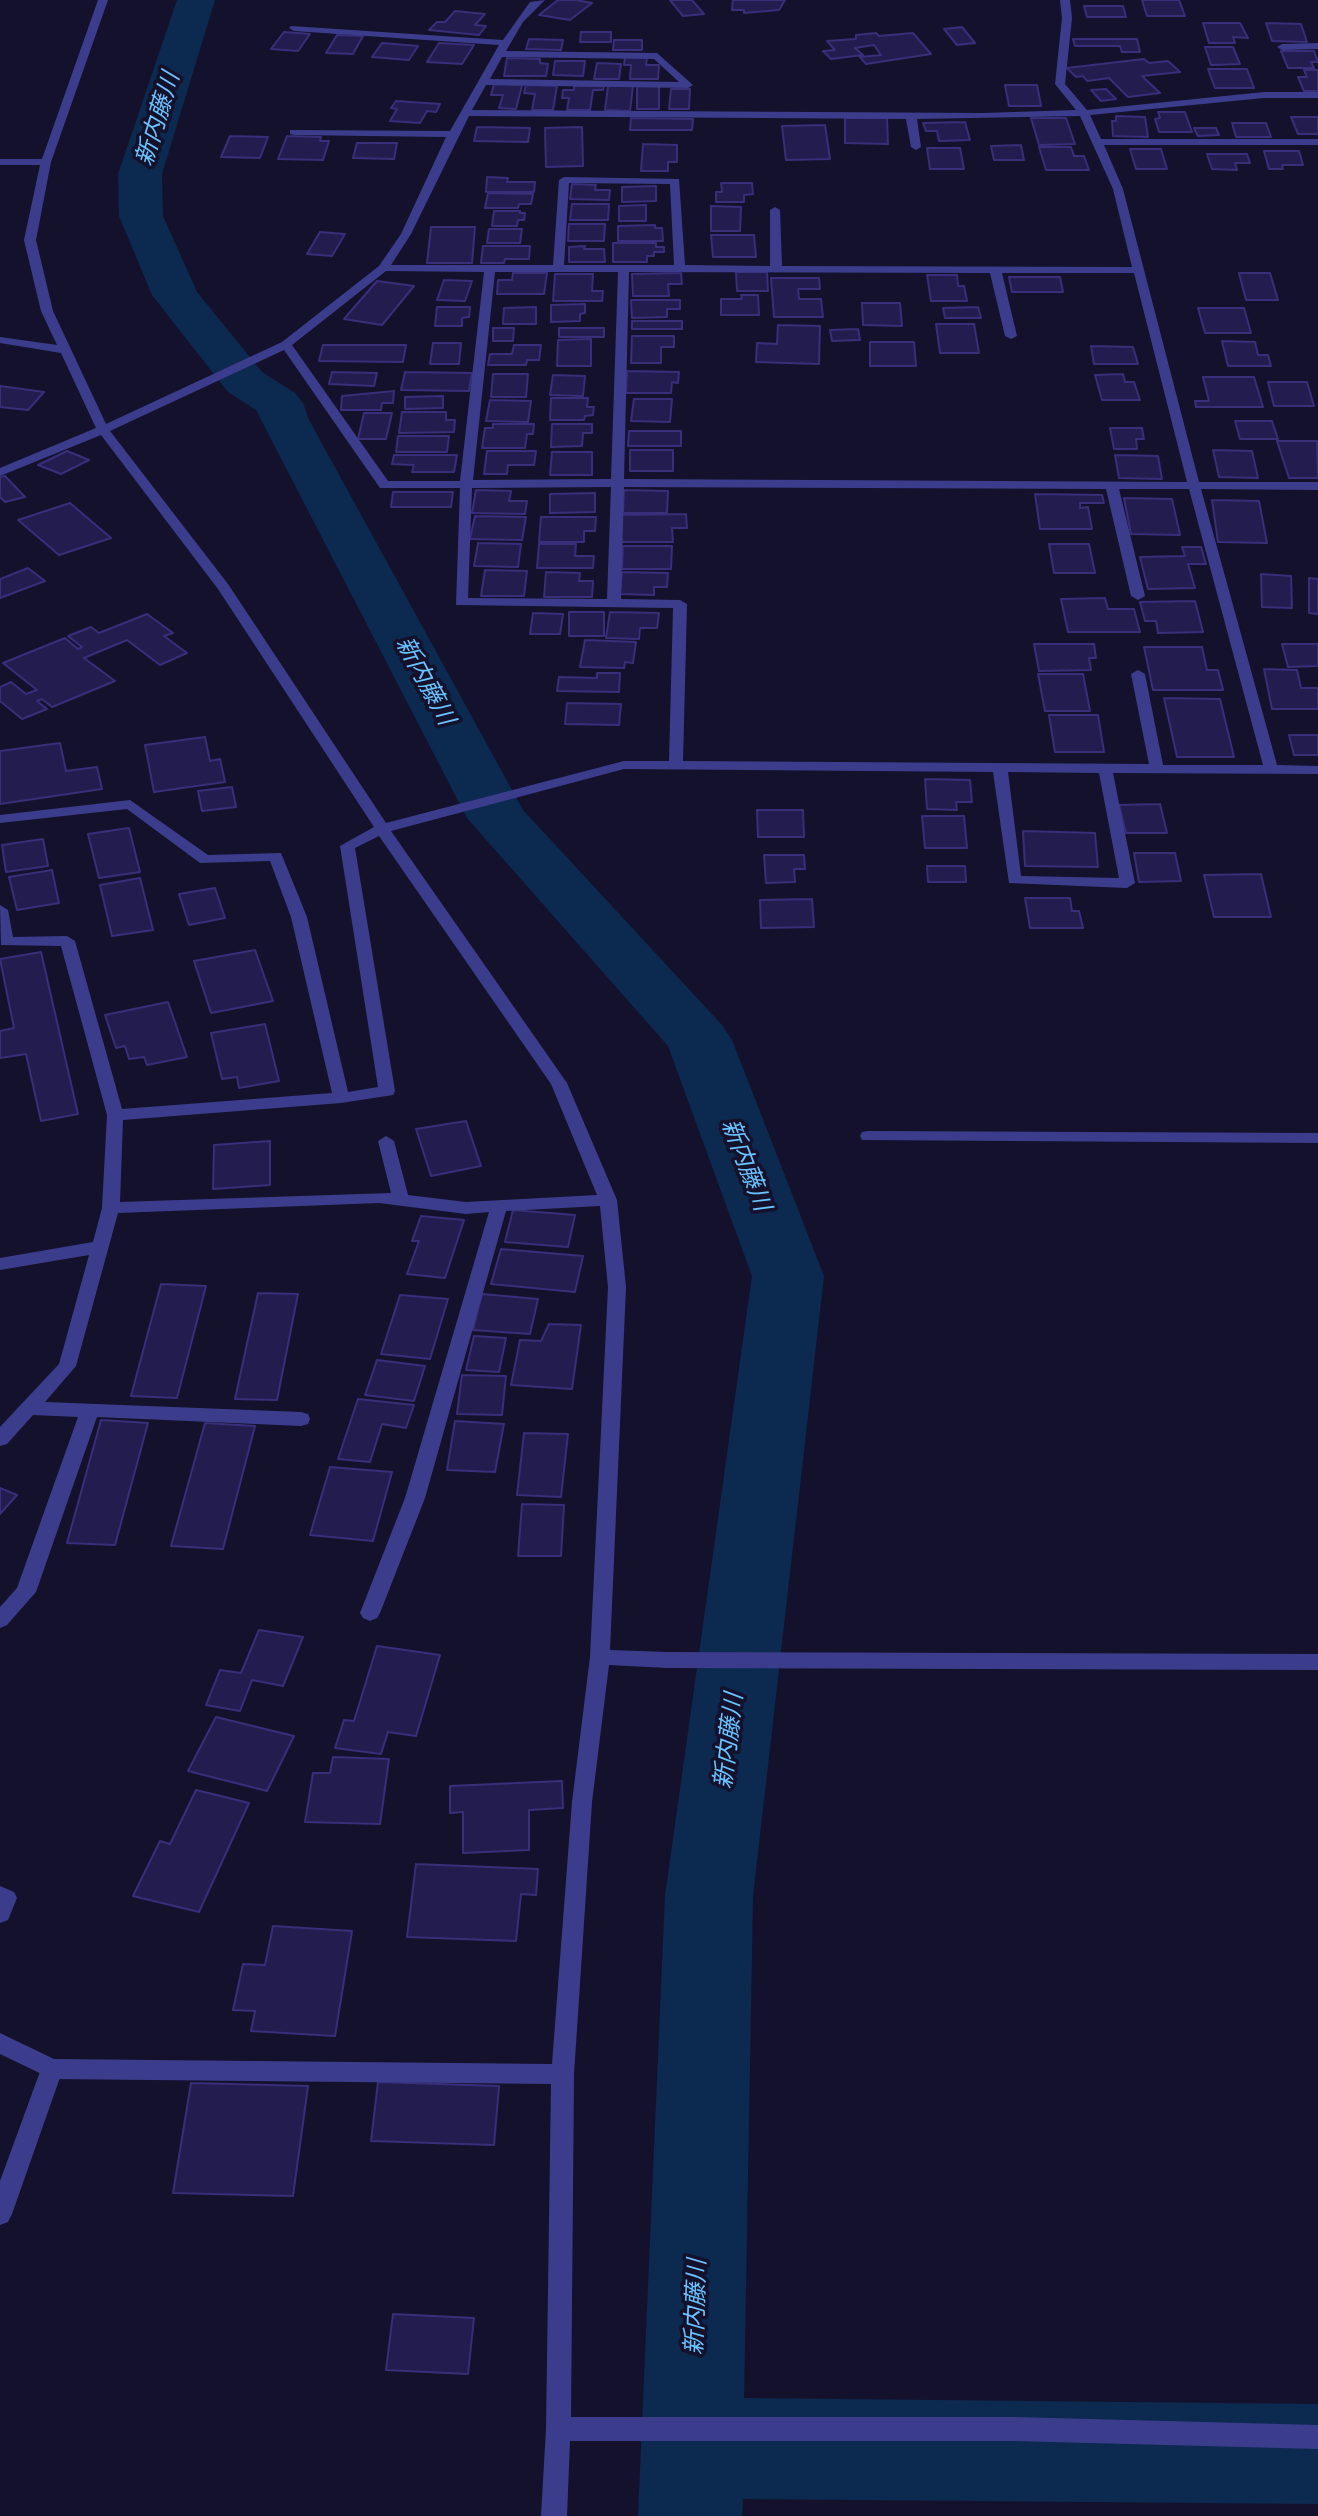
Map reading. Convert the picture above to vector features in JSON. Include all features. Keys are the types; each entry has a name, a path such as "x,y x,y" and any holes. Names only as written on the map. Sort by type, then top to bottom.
{"street":[{"path":"103,0 46,162 30,240 47,311 103,430 223,587 382,829 559,1083 608,1200 617,1287 600,1657 582,1802 564,2074 554,2516"},
{"path":"0,472 103,430 270,353 286,344 383,268 405,234 453,134 482,82 533,4 540,0"},
{"path":"1065,0 1067,18 1060,84 1084,113 1118,189 1194,486 1271,770"},
{"path":"293,28 506,43"},
{"path":"1282,47 1318,46"},
{"path":"482,82 688,85 657,56 499,54"},
{"path":"465,113 911,116 1084,113 1264,95 1318,95"},
{"path":"911,116 916,147"},
{"path":"294,132 453,134"},
{"path":"1097,142 1318,142"},
{"path":"0,162 46,162"},
{"path":"558,268 564,180 675,181 680,268"},
{"path":"775,210 776,268"},
{"path":"383,268 1139,270"},
{"path":"490,268 466,484 461,602 680,604 676,765"},
{"path":"614,604 624,268"},
{"path":"995,269 1011,336"},
{"path":"0,340 64,350"},
{"path":"286,344 384,485 617,482 1318,486"},
{"path":"1112,486 1138,596"},
{"path":"1138,674 1157,769"},
{"path":"115,1115 341,1098 387,1091 347,846 382,829 418,818 624,765 1318,771"},
{"path":"1000,768 1014,880 1127,883 1105,769"},
{"path":"0,819 130,804 205,860 276,856 299,917 341,1098"},
{"path":"0,910 6,942 67,941 115,1115 111,1208 66,1366 0,1439"},
{"path":"869,1136 1318,1139"},
{"path":"386,1141 401,1200"},
{"path":"111,1208 379,1197 467,1208 608,1200"},
{"path":"370,1614 415,1498 499,1206"},
{"path":"0,1265 100,1247"},
{"path":"29,1408 301,1419"},
{"path":"0,1620 26,1592 90,1410"},
{"path":"600,1657 667,1660 1318,1662"},
{"path":"0,1895 6,1898 0,1914"},
{"path":"0,2043 52,2069 564,2074"},
{"path":"0,2214 52,2069"},
{"path":"558,2429 1014,2429 1318,2437"}],"building":[{"path":"558,0 592,3 570,20 539,15"},
{"path":"670,0 692,0 704,14 683,16"},
{"path":"733,0 785,0 779,10 744,13 744,10 732,10"},
{"path":"1142,0 1179,0 1185,16 1147,16"},
{"path":"1084,6 1123,6 1126,17 1087,17"},
{"path":"455,11 485,14 475,25 486,26 479,35 429,30 437,22 445,22"},
{"path":"1203,23 1240,23 1248,38 1233,37 1235,43 1209,43"},
{"path":"1266,23 1301,24 1307,42 1272,41"},
{"path":"962,27 975,43 957,45 944,29"},
{"path":"284,32 310,34 298,51 271,49"},
{"path":"581,32 611,32 611,42 580,42"},
{"path":"876,33 879,36 913,33 931,54 866,64 860,57 881,55 874,45 855,48 863,55 831,59 823,51 835,50 827,41 856,39 856,35"},
{"path":"337,35 363,36 353,54 326,53"},
{"path":"529,39 563,40 561,50 526,49"},
{"path":"1073,39 1137,39 1140,52 1122,52 1120,46 1075,46"},
{"path":"614,40 642,40 642,50 613,50"},
{"path":"382,43 418,46 409,60 372,57"},
{"path":"439,43 474,45 462,64 427,62"},
{"path":"1205,47 1233,47 1240,64 1211,65"},
{"path":"1281,51 1314,51 1318,62 1311,62 1314,68 1288,68"},
{"path":"625,57 647,57 646,65 659,65 658,79 630,79 631,65 624,65"},
{"path":"507,58 540,59 540,63 548,64 546,76 504,76"},
{"path":"1144,59 1149,63 1168,61 1180,72 1142,76 1160,93 1128,97 1109,78 1087,81 1083,76 1076,77 1067,68"},
{"path":"555,61 585,61 583,76 553,75"},
{"path":"597,63 621,64 619,79 594,79"},
{"path":"1208,69 1247,69 1254,88 1215,88"},
{"path":"1304,70 1318,70 1318,91 1304,91 1298,77 1307,77"},
{"path":"494,84 522,85 516,109 499,108 503,95 491,95"},
{"path":"526,85 557,86 553,110 532,110 535,94 524,93"},
{"path":"1005,85 1037,85 1041,106 1009,106"},
{"path":"574,86 604,86 603,90 593,90 590,110 567,110 569,98 562,98 563,90 574,90"},
{"path":"608,86 633,86 630,111 605,110"},
{"path":"637,86 659,86 659,109 637,109"},
{"path":"671,89 690,89 689,109 669,109"},
{"path":"1106,89 1116,99 1101,101 1091,90"},
{"path":"396,101 440,104 436,112 427,111 420,123 390,121 397,109 391,108"},
{"path":"1158,112 1185,112 1192,132 1159,132 1155,119 1160,118"},
{"path":"1116,116 1145,117 1148,137 1113,136 1112,121 1116,121"},
{"path":"1291,117 1318,117 1318,134 1298,134"},
{"path":"631,118 693,119 692,130 630,130"},
{"path":"845,118 887,118 888,144 845,143"},
{"path":"1031,118 1066,118 1075,144 1039,145"},
{"path":"965,122 970,140 939,141 937,131 926,131 923,123"},
{"path":"1232,123 1266,123 1271,137 1236,137"},
{"path":"825,125 830,159 786,160 782,126"},
{"path":"477,127 530,128 528,142 474,141"},
{"path":"582,127 583,166 546,167 545,128"},
{"path":"1194,128 1216,128 1219,135 1198,136"},
{"path":"230,136 268,137 260,158 221,157"},
{"path":"287,136 321,137 320,141 329,141 323,160 278,159"},
{"path":"357,143 397,143 394,159 353,158"},
{"path":"643,144 677,145 677,162 668,162 668,171 641,171"},
{"path":"1021,145 1024,160 994,160 991,146"},
{"path":"1039,147 1071,147 1074,156 1084,156 1089,170 1046,170"},
{"path":"927,148 960,148 964,169 930,169"},
{"path":"1130,149 1161,149 1167,169 1136,169"},
{"path":"1264,151 1299,151 1303,165 1282,165 1283,169 1269,169"},
{"path":"1207,154 1247,154 1250,163 1235,163 1237,170 1212,169"},
{"path":"487,177 508,178 507,182 535,182 534,192 486,192"},
{"path":"721,183 752,183 753,194 744,195 744,202 716,202 716,192 722,192"},
{"path":"572,184 596,185 595,190 610,190 609,200 570,199"},
{"path":"656,186 656,201 622,202 622,187"},
{"path":"488,193 533,194 531,204 519,204 518,208 485,208"},
{"path":"572,204 609,204 608,220 570,220"},
{"path":"646,205 646,221 619,221 619,206"},
{"path":"711,206 741,207 740,231 711,231"},
{"path":"494,211 520,211 525,213 524,220 518,220 517,226 492,226"},
{"path":"569,224 605,224 604,241 568,241"},
{"path":"655,225 655,228 662,228 663,241 618,241 618,226"},
{"path":"431,227 475,227 472,263 427,263"},
{"path":"489,229 522,229 520,243 487,243"},
{"path":"320,232 345,234 332,256 307,254"},
{"path":"711,235 754,235 756,257 713,257"},
{"path":"613,243 656,243 656,247 664,247 664,252 654,252 654,256 647,256 647,262 613,262"},
{"path":"483,246 530,246 529,259 481,263"},
{"path":"585,246 584,249 604,249 605,262 569,262 569,247"},
{"path":"736,272 767,272 768,291 737,291"},
{"path":"513,273 547,273 544,294 497,294 498,280 512,280"},
{"path":"681,273 682,284 668,284 669,296 633,296 632,274"},
{"path":"1239,273 1270,273 1278,300 1246,300"},
{"path":"555,274 593,274 592,291 603,291 602,301 553,301"},
{"path":"927,275 957,275 958,286 964,286 967,301 931,301"},
{"path":"1009,277 1060,277 1063,292 1012,292"},
{"path":"771,278 819,278 820,289 798,289 799,299 821,299 823,317 774,317"},
{"path":"444,280 472,281 465,301 437,300"},
{"path":"377,281 414,286 382,325 344,319"},
{"path":"741,295 758,295 759,315 721,315 721,299 742,299"},
{"path":"631,300 680,300 680,309 667,309 667,317 632,318"},
{"path":"862,303 900,303 902,326 863,325"},
{"path":"585,304 585,313 580,314 580,321 551,322 551,305"},
{"path":"437,307 470,307 469,317 462,318 462,326 435,326"},
{"path":"536,307 536,324 503,324 504,308"},
{"path":"978,307 981,318 945,318 943,308"},
{"path":"1198,308 1244,308 1251,333 1205,333"},
{"path":"632,321 682,321 682,329 632,329"},
{"path":"936,324 974,324 979,353 940,353"},
{"path":"778,325 820,326 819,364 756,362 757,343 777,344"},
{"path":"493,328 514,328 513,341 493,341"},
{"path":"559,328 604,328 604,337 559,337"},
{"path":"858,329 860,340 832,341 830,330"},
{"path":"632,336 674,336 674,347 661,347 661,363 631,363"},
{"path":"591,339 591,366 557,366 558,340"},
{"path":"1222,341 1255,342 1258,355 1268,355 1271,366 1228,366"},
{"path":"870,342 914,342 916,366 870,366"},
{"path":"433,343 461,343 459,364 430,364"},
{"path":"323,345 406,345 403,362 319,361"},
{"path":"514,345 541,345 539,360 527,360 526,365 488,365 490,354 512,354"},
{"path":"1091,346 1133,347 1138,364 1094,364"},
{"path":"627,371 679,372 678,383 672,382 671,393 626,393"},
{"path":"332,372 377,373 374,386 329,384"},
{"path":"405,372 472,373 469,391 401,390"},
{"path":"493,374 528,374 526,397 491,397"},
{"path":"1123,374 1125,382 1134,382 1140,400 1102,400 1095,375"},
{"path":"553,375 585,376 583,396 550,395"},
{"path":"1203,377 1254,377 1263,407 1196,407 1195,401 1209,401"},
{"path":"1268,382 1307,382 1314,406 1274,406"},
{"path":"0,386 44,392 28,410 0,407"},
{"path":"394,391 393,403 382,403 381,410 341,410 342,396"},
{"path":"443,396 443,408 405,409 405,397"},
{"path":"551,398 588,398 587,407 594,407 593,415 585,416 584,420 550,420"},
{"path":"634,399 672,399 670,422 631,421"},
{"path":"490,400 531,401 528,422 486,421"},
{"path":"402,412 446,412 446,420 455,420 454,432 399,433"},
{"path":"364,413 392,413 386,439 358,439"},
{"path":"1235,421 1272,421 1278,439 1240,439"},
{"path":"493,424 534,424 533,434 527,434 525,448 482,448 485,428 493,428"},
{"path":"552,424 592,424 592,433 583,433 582,446 551,447"},
{"path":"1110,428 1142,428 1144,439 1136,439 1137,449 1114,449"},
{"path":"629,431 681,431 681,446 628,446"},
{"path":"398,436 449,436 447,452 396,452"},
{"path":"1277,441 1317,441 1318,478 1289,478"},
{"path":"630,450 673,450 673,471 630,471"},
{"path":"1213,450 1252,451 1258,478 1219,477"},
{"path":"67,451 89,460 61,474 38,465"},
{"path":"487,451 536,451 534,465 508,465 507,474 484,474"},
{"path":"552,452 592,452 592,475 550,475"},
{"path":"394,455 457,455 454,472 412,472 414,465 392,464"},
{"path":"1115,455 1158,456 1162,479 1119,478"},
{"path":"5,476 25,497 5,502 0,497 0,477"},
{"path":"476,490 511,491 509,501 527,501 525,514 472,513"},
{"path":"624,490 668,491 667,513 623,513"},
{"path":"393,492 453,492 451,507 391,507"},
{"path":"595,493 595,512 550,513 550,494"},
{"path":"1035,494 1102,495 1104,503 1080,503 1080,508 1088,507 1092,529 1040,529"},
{"path":"1124,498 1172,499 1180,535 1131,534"},
{"path":"1212,500 1259,501 1267,543 1218,542"},
{"path":"70,503 111,538 59,555 18,520"},
{"path":"686,514 687,528 672,528 673,542 621,542 621,515"},
{"path":"475,516 526,517 522,540 470,539"},
{"path":"541,517 596,517 595,531 584,531 584,542 539,542"},
{"path":"478,543 521,544 518,567 474,566"},
{"path":"539,544 576,544 575,556 594,556 593,568 537,568"},
{"path":"1049,544 1089,544 1095,573 1054,573"},
{"path":"623,546 672,546 671,569 622,569"},
{"path":"1182,547 1201,547 1206,564 1188,564 1195,588 1148,589 1140,557 1185,556"},
{"path":"28,568 45,581 0,598 0,579"},
{"path":"485,570 527,571 524,596 481,596"},
{"path":"546,572 580,573 579,581 593,581 592,597 544,597"},
{"path":"622,572 668,573 667,587 654,587 654,595 620,594"},
{"path":"1261,574 1291,576 1292,608 1262,607"},
{"path":"1309,578 1318,579 1318,614 1309,613"},
{"path":"1105,598 1108,609 1134,609 1140,632 1068,632 1061,599"},
{"path":"1195,601 1203,632 1158,633 1156,621 1145,621 1140,602"},
{"path":"569,612 604,612 604,636 569,636"},
{"path":"610,612 659,613 657,628 640,628 639,639 606,638"},
{"path":"533,613 563,614 560,634 530,634"},
{"path":"147,614 173,633 164,636 187,653 160,665 127,640 84,658 115,681 52,707 42,699 37,701 47,709 22,719 0,701 0,687 11,682 26,694 37,690 3,663 65,638 78,649 82,647 68,636 91,627 99,633"},
{"path":"585,640 636,642 633,663 625,662 624,668 580,667"},
{"path":"1034,644 1094,644 1096,658 1089,658 1091,670 1039,671"},
{"path":"1282,644 1318,644 1318,666 1288,667"},
{"path":"1144,647 1202,647 1207,670 1218,670 1223,690 1153,690"},
{"path":"1264,669 1297,670 1301,688 1318,688 1318,709 1272,709"},
{"path":"597,673 620,673 619,692 557,691 559,677 597,678"},
{"path":"1038,674 1083,674 1090,711 1045,711"},
{"path":"1164,698 1220,699 1234,757 1177,757"},
{"path":"567,703 621,704 619,725 565,724"},
{"path":"1049,715 1098,715 1104,752 1055,752"},
{"path":"1289,735 1318,735 1318,755 1294,755"},
{"path":"205,737 210,761 220,759 225,782 154,792 145,745"},
{"path":"60,743 66,771 97,767 102,789 0,804 0,751"},
{"path":"925,779 970,780 972,802 956,802 957,810 927,809"},
{"path":"232,787 236,807 202,811 198,791"},
{"path":"1160,804 1167,833 1126,833 1119,805"},
{"path":"757,810 803,810 804,837 758,837"},
{"path":"922,816 964,816 967,848 925,848"},
{"path":"129,828 140,872 99,878 88,834"},
{"path":"1023,831 1095,833 1098,867 1025,866"},
{"path":"43,839 48,866 6,872 2,845"},
{"path":"1134,853 1175,853 1181,881 1139,882"},
{"path":"764,855 804,855 805,869 794,869 795,882 766,883"},
{"path":"927,866 965,866 966,882 928,882"},
{"path":"52,870 59,903 17,910 9,877"},
{"path":"1261,874 1271,917 1214,917 1204,875"},
{"path":"140,878 153,930 112,936 100,885"},
{"path":"215,888 225,918 189,925 179,894"},
{"path":"1025,898 1070,898 1072,911 1079,911 1083,928 1030,928"},
{"path":"812,899 814,927 761,928 760,900"},
{"path":"255,950 273,1001 211,1013 194,961"},
{"path":"41,952 78,1114 41,1121 26,1054 0,1058 0,1031 14,1028 0,959"},
{"path":"168,1002 187,1057 147,1065 144,1057 129,1059 125,1046 116,1048 105,1015"},
{"path":"265,1024 279,1081 239,1088 237,1077 222,1079 211,1033"},
{"path":"466,1121 481,1166 431,1176 416,1129"},
{"path":"270,1141 270,1185 213,1189 214,1145"},
{"path":"513,1210 575,1215 568,1247 505,1242"},
{"path":"421,1216 464,1220 445,1278 407,1274 419,1241 412,1241"},
{"path":"501,1249 583,1256 575,1292 491,1284"},
{"path":"161,1284 206,1286 177,1398 131,1396"},
{"path":"258,1293 298,1294 277,1400 235,1399"},
{"path":"482,1294 538,1299 530,1334 473,1330"},
{"path":"400,1295 448,1299 430,1359 381,1354"},
{"path":"549,1324 581,1325 572,1389 511,1385 520,1340 541,1341"},
{"path":"474,1336 506,1338 499,1372 466,1370"},
{"path":"377,1360 425,1366 414,1401 365,1395"},
{"path":"462,1375 506,1376 502,1415 457,1414"},
{"path":"358,1399 414,1405 406,1428 382,1424 370,1462 338,1459"},
{"path":"101,1420 148,1423 115,1545 67,1543"},
{"path":"455,1421 504,1424 495,1472 447,1470"},
{"path":"205,1423 255,1426 223,1549 171,1546"},
{"path":"524,1433 568,1434 561,1497 517,1495"},
{"path":"330,1467 392,1472 373,1541 310,1535"},
{"path":"0,1488 17,1495 0,1514"},
{"path":"522,1504 564,1505 561,1556 518,1556"},
{"path":"259,1630 303,1637 283,1686 252,1680 240,1711 206,1705 220,1670 241,1673"},
{"path":"377,1646 440,1655 416,1736 388,1732 381,1754 335,1748 344,1720 354,1721"},
{"path":"216,1717 294,1736 267,1791 188,1771"},
{"path":"333,1757 389,1759 380,1824 305,1822 313,1773 330,1773"},
{"path":"562,1781 563,1808 529,1810 529,1850 463,1853 463,1812 450,1813 450,1786"},
{"path":"196,1790 249,1803 199,1912 133,1896 160,1841 170,1844"},
{"path":"416,1864 538,1869 536,1895 521,1894 516,1941 407,1937"},
{"path":"273,1926 352,1931 335,2036 251,2031 255,2011 233,2010 243,1964 265,1965"},
{"path":"378,2082 499,2086 494,2145 371,2141"},
{"path":"191,2083 308,2086 293,2196 173,2193"},
{"path":"393,2314 474,2318 468,2374 386,2370"}],"waterway":[{"name":"新内藤川","path":"196,0 140,174 141,216 175,295 245,382 278,403 284,420 497,818 699,1040 788,1276 709,1896 692,2448"},
{"name":"新内藤川","path":"690,2516 692,2448"},
{"path":"692,2448 1318,2454"}]}
